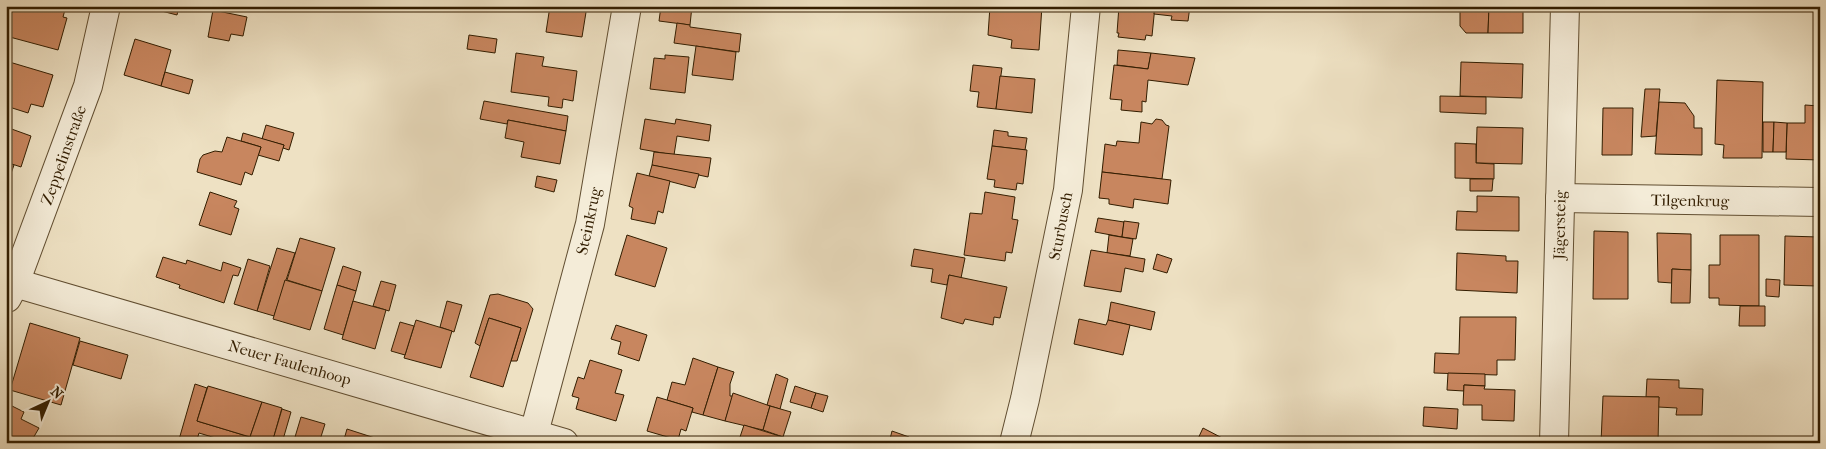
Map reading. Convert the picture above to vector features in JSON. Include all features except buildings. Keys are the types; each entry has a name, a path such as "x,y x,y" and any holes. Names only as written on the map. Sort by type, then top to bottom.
{"street":[{"name":"Zeppelinstraße","path":"11,291 88,86 106,6"},
{"name":"Steinkrug","path":"534,433 590,224 627,6"},
{"name":"Sturbusch","path":"1014,443 1025,399 1068,190 1086,6"},
{"name":"Jägersteig","path":"1554,443 1565,6"},
{"name":"Tilgenkrug","path":"1560,198 1820,202"},
{"name":"Neuer Faulenhoop","path":"11,291 534,433 564,443"}]}
